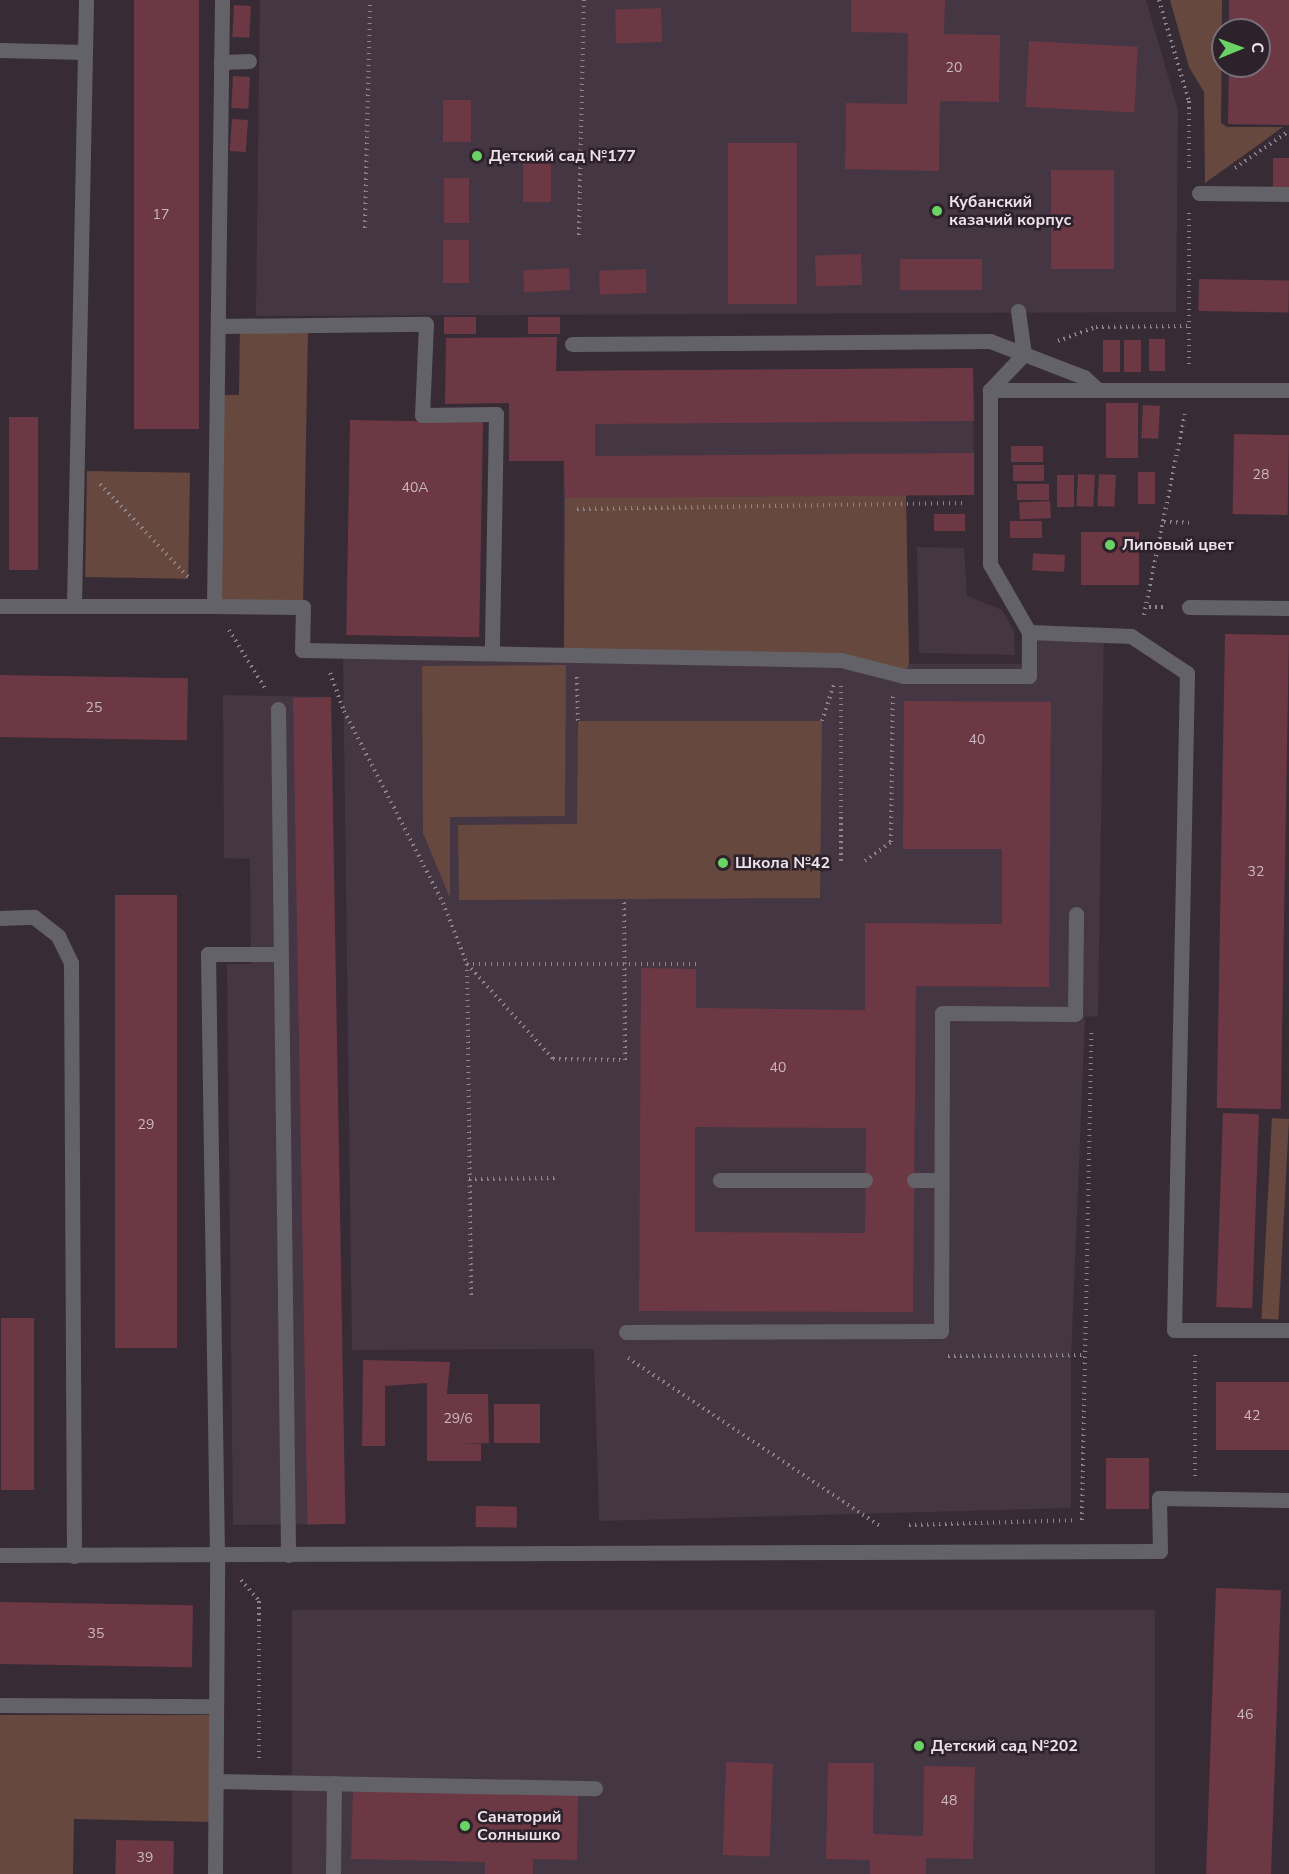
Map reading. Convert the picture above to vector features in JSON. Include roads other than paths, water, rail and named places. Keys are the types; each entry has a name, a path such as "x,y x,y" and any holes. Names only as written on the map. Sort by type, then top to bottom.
{"lane":[{"path":"74,605 86,0"},
{"path":"214,606 222,0"},
{"path":"0,50 86,52"},
{"path":"221,62 249,62"},
{"path":"1194,188 1289,194"},
{"path":"1018,311 1024,354"},
{"path":"218,326 426,324 422,415 496,414 492,653"},
{"path":"572,344 990,341 1084,377 1097,389"},
{"path":"0,606 303,607 302,650 842,660 893,671 904,676 1029,676 1029,632 990,564 990,390 1024,354"},
{"path":"990,390 1289,390"},
{"path":"1189,607 1289,608"},
{"path":"1029,632 1131,636 1187,673 1174,1330 1289,1330"},
{"path":"278,709 288,1555"},
{"path":"626,1332 941,1330 942,1013 1075,1014 1076,914"},
{"path":"0,918 34,917 58,936 71,963 74,1556"},
{"path":"215,1874 217,1554 208,954 280,954"},
{"path":"720,1180 865,1180"},
{"path":"914,1180 941,1180"},
{"path":"0,1555 1160,1551 1159,1498 1289,1500"},
{"path":"0,1705 216,1706"},
{"path":"216,1781 595,1788"},
{"path":"333,1874 334,1783"}],"place":[{"name":"Детский сад №177","path":"477,156"},
{"name":"Кубанский казачий корпус","path":"937,211"},
{"name":"Липовый цвет","path":"1110,545"},
{"name":"Школа №42","path":"723,863"},
{"name":"Детский сад №202","path":"919,1746"},
{"name":"Санаторий Солнышко","path":"465,1826"}]}
